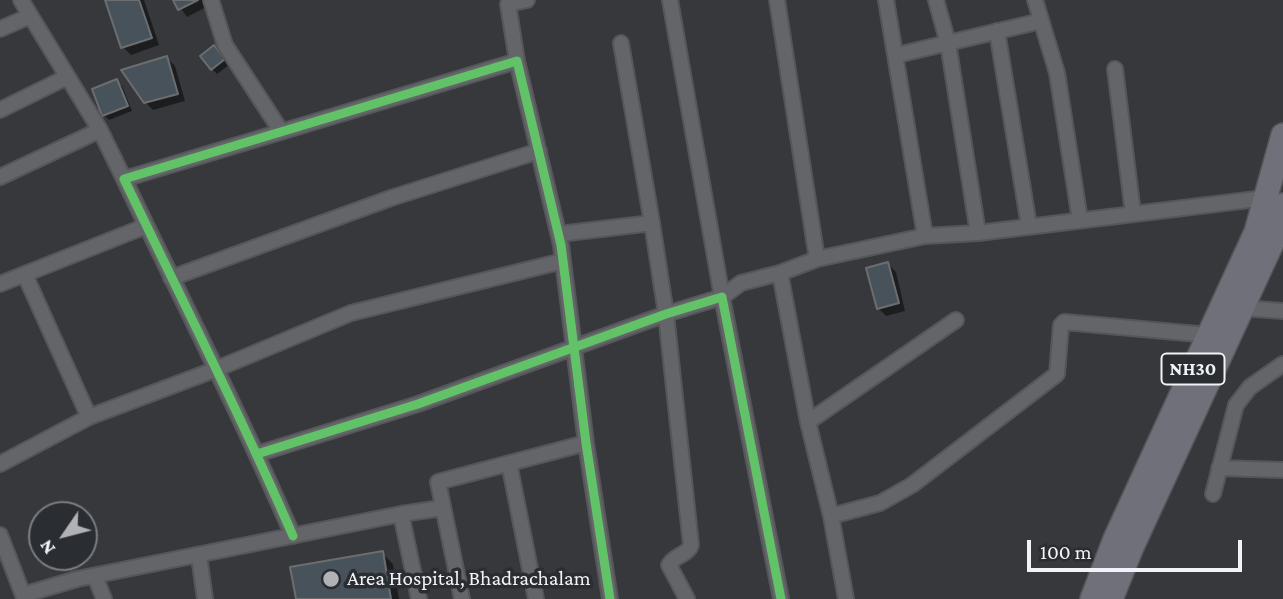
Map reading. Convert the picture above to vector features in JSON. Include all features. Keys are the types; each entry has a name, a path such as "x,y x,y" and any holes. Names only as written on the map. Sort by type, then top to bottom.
{"highway":[{"name":"NH30","path":"1111,599 1132,547 1273,239 1274,202 1283,135"},
{"name":"NH30","path":"1092,599 1115,540 1256,232 1274,202"}],"street":[{"path":"21,0 100,130 257,454 293,536"},
{"path":"211,0 225,45 281,131"},
{"path":"527,0 508,4 517,61 559,234 586,443 610,599"},
{"path":"670,0 722,297 781,599"},
{"path":"777,0 817,259"},
{"path":"886,0 925,236"},
{"path":"936,0 948,43 978,233"},
{"path":"1035,0 1057,73 1080,220"},
{"path":"0,29 30,16"},
{"path":"897,55 1041,21"},
{"path":"997,31 1030,226"},
{"path":"621,43 666,314 691,545 689,550 672,560 669,565 687,599"},
{"path":"124,179 517,61"},
{"path":"1115,69 1133,213"},
{"path":"0,110 68,77"},
{"path":"0,177 100,130"},
{"path":"171,278 391,198 539,151"},
{"path":"257,454 418,404 666,314 722,297 741,283 817,259 925,236 978,233 1133,213 1274,202"},
{"path":"559,234 652,223"},
{"path":"0,284 146,226"},
{"path":"0,464 89,417 214,370 351,313 563,261"},
{"path":"780,272 808,422 831,516 846,599"},
{"path":"25,275 89,417"},
{"path":"1242,308 1283,311"},
{"path":"808,422 956,320"},
{"path":"831,516 880,503 912,485 1057,374 1061,325 1064,321 1209,335"},
{"path":"1213,494 1236,405 1250,387 1283,364"},
{"path":"462,599 438,482 586,443"},
{"path":"509,463 536,599"},
{"path":"1219,468 1283,470"},
{"path":"0,536 23,597 95,576 442,508"},
{"path":"401,514 419,599"},
{"path":"199,556 205,599"},
{"path":"95,576 104,599"}],"building":[{"path":"105,0 139,0 152,38 121,48"},
{"path":"173,0 198,0 178,10"},
{"path":"214,45 225,59 211,70 200,56"},
{"path":"167,56 178,94 144,103 121,70"},
{"path":"117,79 128,106 102,116 92,89"},
{"path":"888,262 899,303 877,309 866,268"},
{"path":"383,551 391,599 296,599 290,567"}],"cycle path":[{"path":"293,536 232,402 124,179 517,61 561,245 586,443 610,599"},
{"path":"257,454 418,404 666,314 722,297 781,599"}],"place":[{"name":"Area Hospital, Bhadrachalam","path":"331,579"}]}
